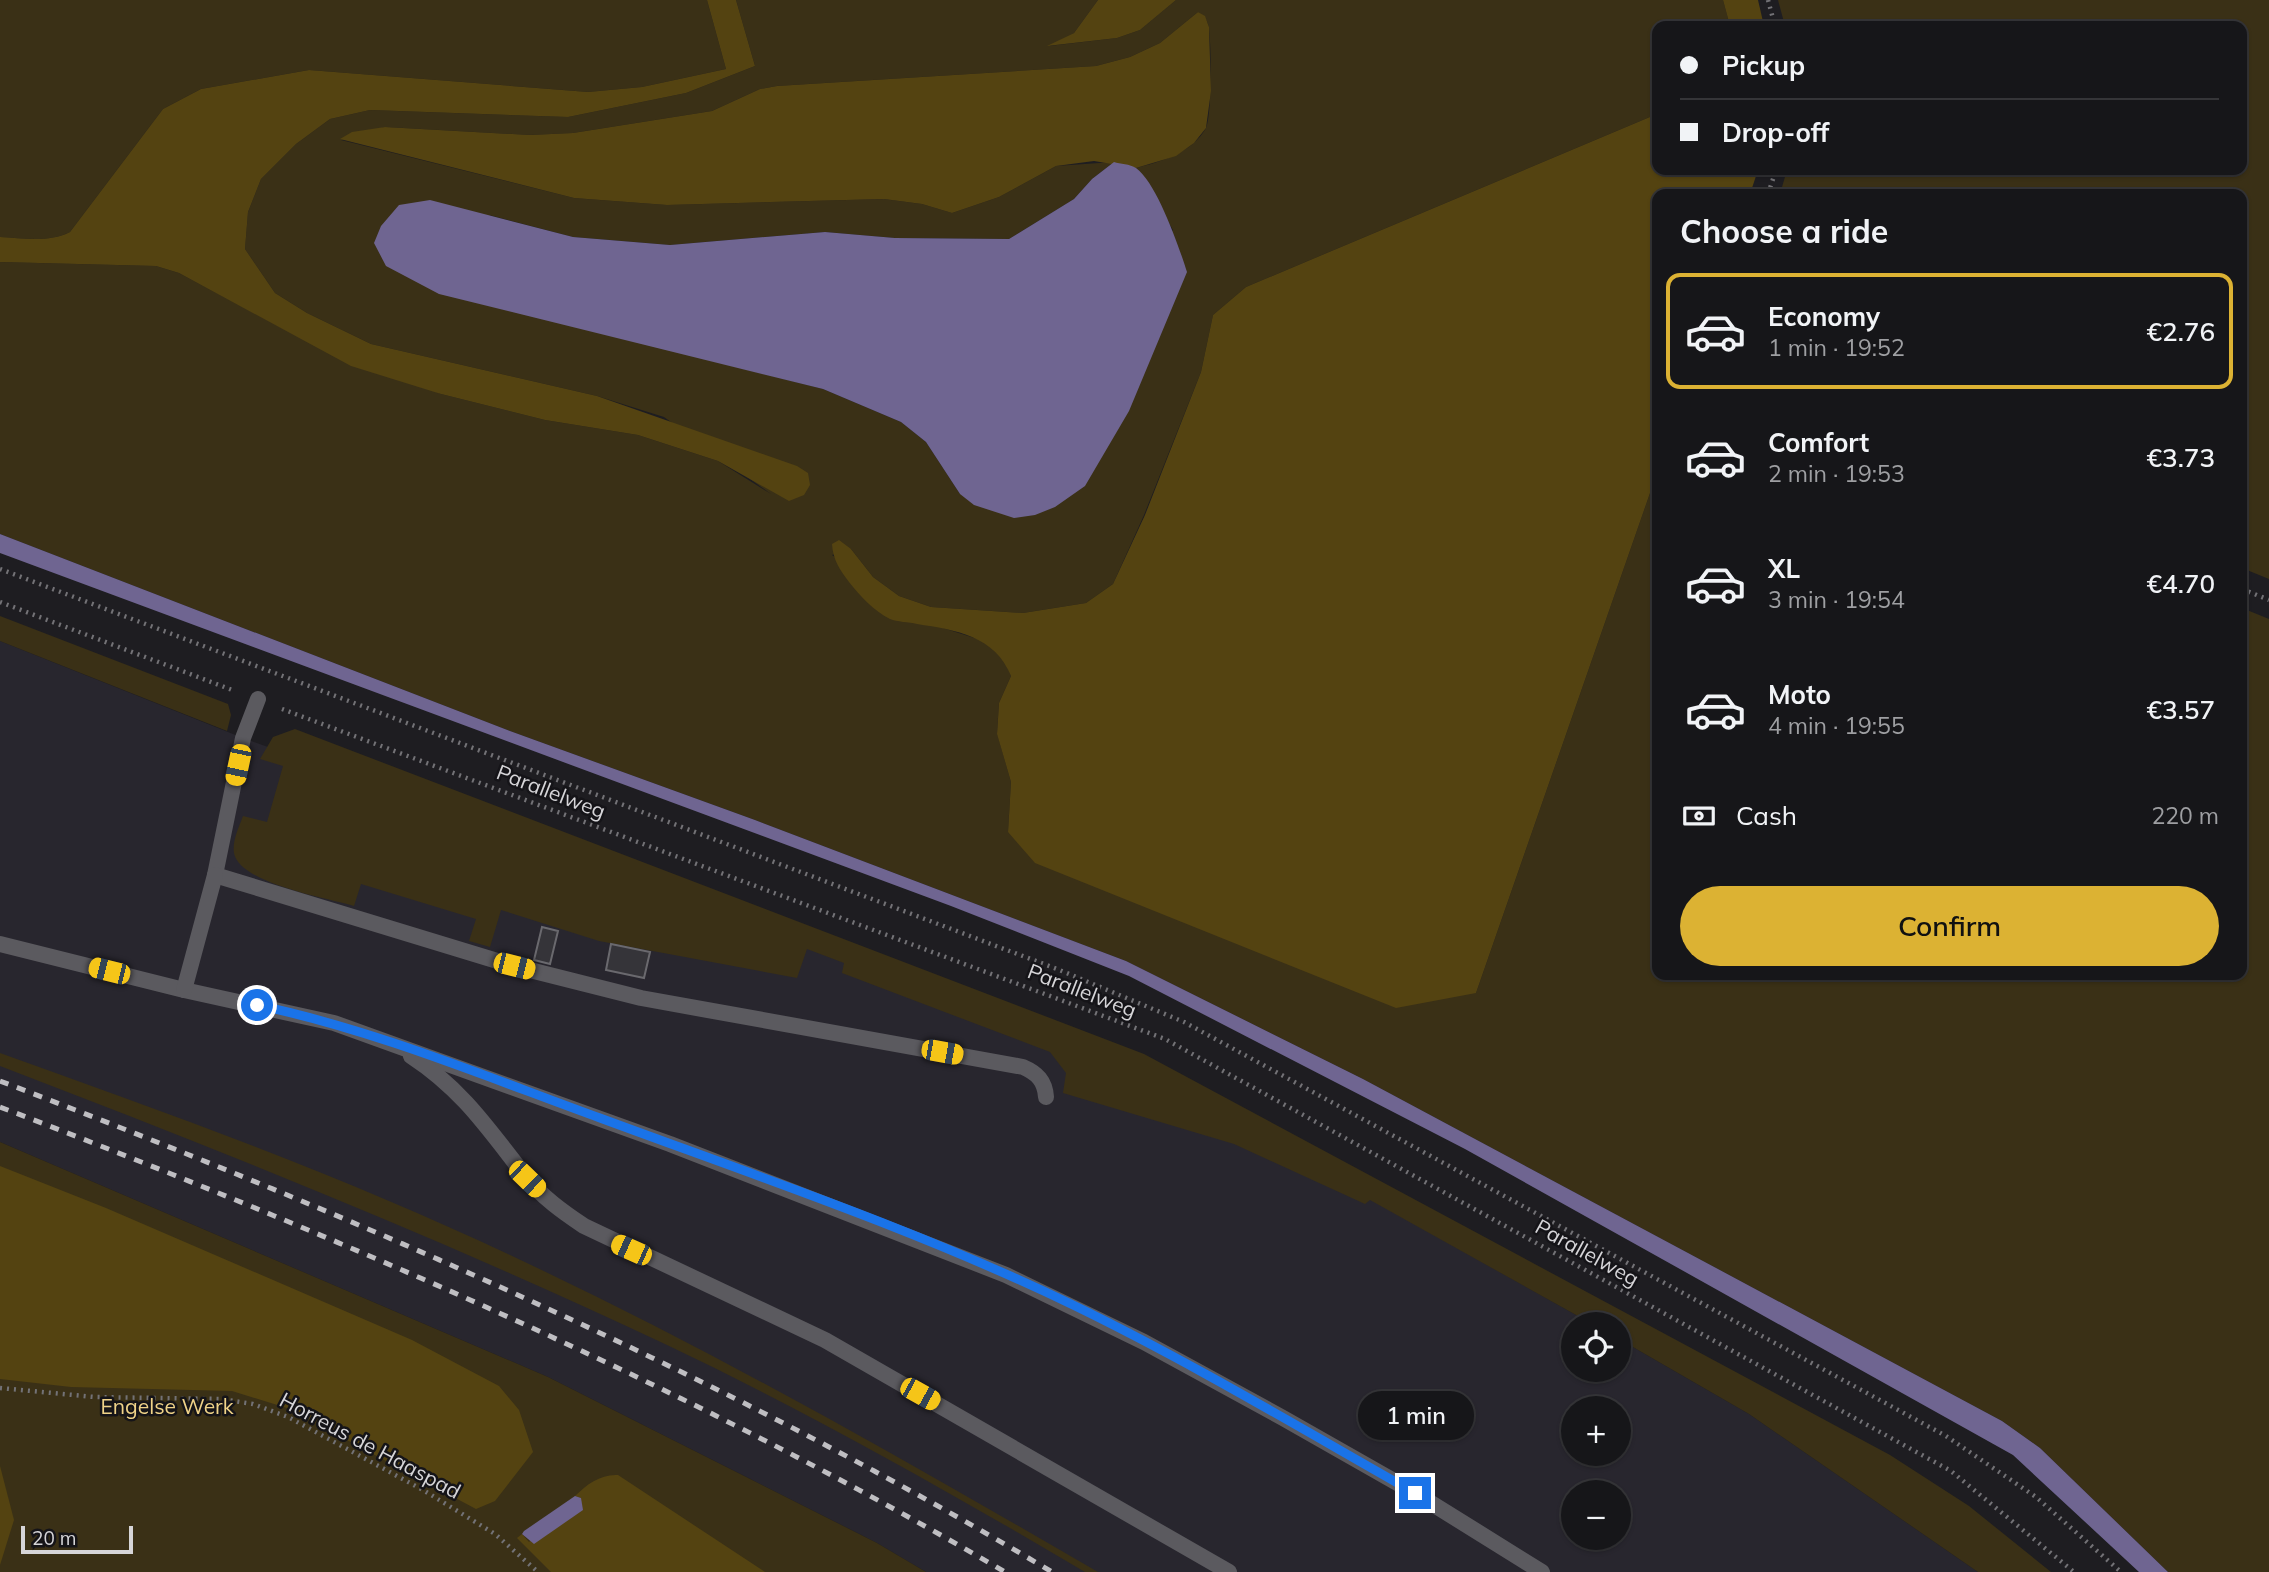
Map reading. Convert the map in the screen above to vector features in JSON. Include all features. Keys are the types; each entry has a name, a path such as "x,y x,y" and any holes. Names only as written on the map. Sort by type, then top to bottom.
{"lane":[{"path":"184,990 215,874 243,738 258,699"},
{"path":"215,874 502,962 641,998 1023,1067 1037,1075 1045,1087 1046,1097"},
{"path":"0,944 184,990 306,1015 388,1042 884,1226 1069,1304 1307,1432 1542,1572"},
{"path":"388,1042 422,1063 464,1099 500,1140 527,1179 557,1208 584,1226 825,1340 1229,1572"}],"path":[{"path":"1769,0 1774,21"},
{"path":"0,569 1057,969 1184,1022 1946,1436 2036,1497 2121,1572"},
{"path":"2247,591 2269,600"},
{"name":"Parallelweg","path":"0,601 1165,1039 1951,1471 2074,1572"},
{"name":"Horreus de Haaspad","path":"0,1388 94,1397 221,1399 253,1405 288,1418 423,1490 495,1534 538,1572"}],"shaded area":[{"path":"707,0 736,0 755,66 686,93 568,117 370,110 330,119 296,144 261,179 248,212 245,249 275,293 307,313 371,344 597,396 797,466 808,473 810,485 804,495 789,501 718,461 638,435 545,420 441,394 351,366 179,273 156,266 0,262 0,237 44,239 70,232 163,109 201,89 309,70 588,92 642,87 726,69"},
{"path":"1098,0 1176,0 1140,30 1117,38 1047,46 1074,33"},
{"path":"1723,0 1758,0 1763,21 1729,21"},
{"path":"1198,12 1205,16 1209,27 1211,91 1206,128 1194,143 1176,156 1136,168 1094,161 1056,166 999,197 952,213 922,204 884,199 667,205 574,198 340,139 352,132 385,127 530,135 573,133 712,111 760,89 777,86 1096,66 1130,57 1160,43"},
{"path":"1652,116 1652,175 1756,175 1752,189 1652,189 1652,487 1476,993 1396,1008 1035,863 1008,832 1011,782 997,734 999,703 1011,676 1004,663 995,652 973,637 884,616 853,587 835,560 832,544 839,540 851,549 873,577 899,596 931,607 1023,613 1086,603 1113,584 1145,515 1201,372 1213,315 1246,287"},
{"path":"1114,162 1136,168 1152,187 1179,247 1187,272 1129,411 1085,486 1055,507 1035,515 1014,518 974,505 960,494 926,442 901,422 823,389 439,294 386,266 374,243 381,226 399,205 430,200 573,237 670,245 825,232 895,238 1009,239 1074,199 1092,179"},
{"path":"0,534 510,731 755,820 1126,961 1363,1079 2002,1421 2040,1448 2168,1572 2139,1572 2013,1455 1465,1149 1129,976 951,906 0,553"},
{"path":"0,641 243,738 511,835 942,1000 1370,1199 1571,1312 1561,1312 1561,1382 1631,1382 1631,1346 1749,1414 1978,1572 926,1572 877,1543 548,1377 0,1142"},
{"path":"0,1166 106,1208 412,1340 499,1386 519,1410 533,1452 495,1501 476,1509 287,1408 232,1391 71,1387 0,1379"},
{"path":"0,1466 14,1520 0,1565"},
{"path":"618,1475 765,1572 551,1572 517,1538 522,1534 529,1542 581,1498 575,1496 584,1488 600,1478"},
{"path":"575,1496 581,1498 583,1510 534,1544 522,1534 524,1531"}],"green space":[{"path":"0,0 707,0 726,69 642,87 588,92 309,70 201,89 163,109 70,232 44,239 0,237"},
{"path":"736,0 1098,0 1074,33 1049,46 1117,38 1140,30 1176,0 1723,0 1729,21 1652,21 1652,116 1246,287 1213,315 1201,372 1144,515 1113,584 1086,603 1023,613 931,607 899,596 873,577 851,549 832,555 943,628 987,642 1004,658 1011,676 999,703 997,733 1011,782 1008,832 1476,993 1652,487 1652,980 2247,980 2247,610 2269,619 2269,1572 2168,1572 2040,1448 2002,1421 1363,1079 1126,961 755,820 510,731 0,534 0,262 156,266 179,273 280,327 441,394 545,420 638,435 718,461 771,494 664,417 597,396 371,344 307,313 275,293 245,249 248,212 261,179 296,144 330,119 370,110 568,117 686,93 755,66","holes":["1198,12 1205,19 1210,44 1210,94 1206,128 1200,137 1184,150 1136,168 1173,230 960,494 926,442 901,422 823,389 701,358 489,215 573,237 670,245 825,232 895,238 1009,239 1074,199 1092,179 1114,162 1056,166 999,197 952,213 922,204 884,199 667,205 574,198 341,140 385,127 530,135 573,133 712,111 760,89 777,86 1096,66 1130,57 1160,43"]},
{"path":"1778,0 2269,0 2269,579 2247,570 2247,189 1781,189 1786,175 2247,175 2247,21 1784,21"},
{"path":"0,616 228,704 231,715 227,731 0,641"},
{"path":"295,729 1144,1054 1624,1312 1571,1312 1370,1200 1365,1204 1234,1144 1063,1093 1066,1073 1050,1052 842,973 844,963 807,949 797,978 599,941 501,910 490,947 469,941 476,919 361,884 354,906 267,881 239,864 234,853 234,844 243,816 267,822 283,766 260,759 273,737"},
{"path":"0,1053 292,1161 480,1241 571,1284 837,1423 1098,1572 1085,1572 878,1454 667,1345 336,1199 0,1066"},
{"name":"Engelse Werk","path":"0,1142 548,1377 877,1543 926,1572 0,1572"},
{"path":"1631,1316 1890,1455 1969,1506 2051,1572 1978,1572 1749,1414 1631,1346"}],"building":[{"path":"542,927 558,931 550,964 534,960"},
{"path":"611,944 650,952 644,978 606,970"}],"railway":[{"path":"0,1081 270,1188 537,1304 798,1431 926,1499 1052,1572"},
{"path":"0,1107 258,1209 638,1377 762,1439 1005,1572"}],"route":[{"path":"257,1005 334,1023 483,1076 670,1144 1006,1275 1144,1342 1415,1493"}]}
